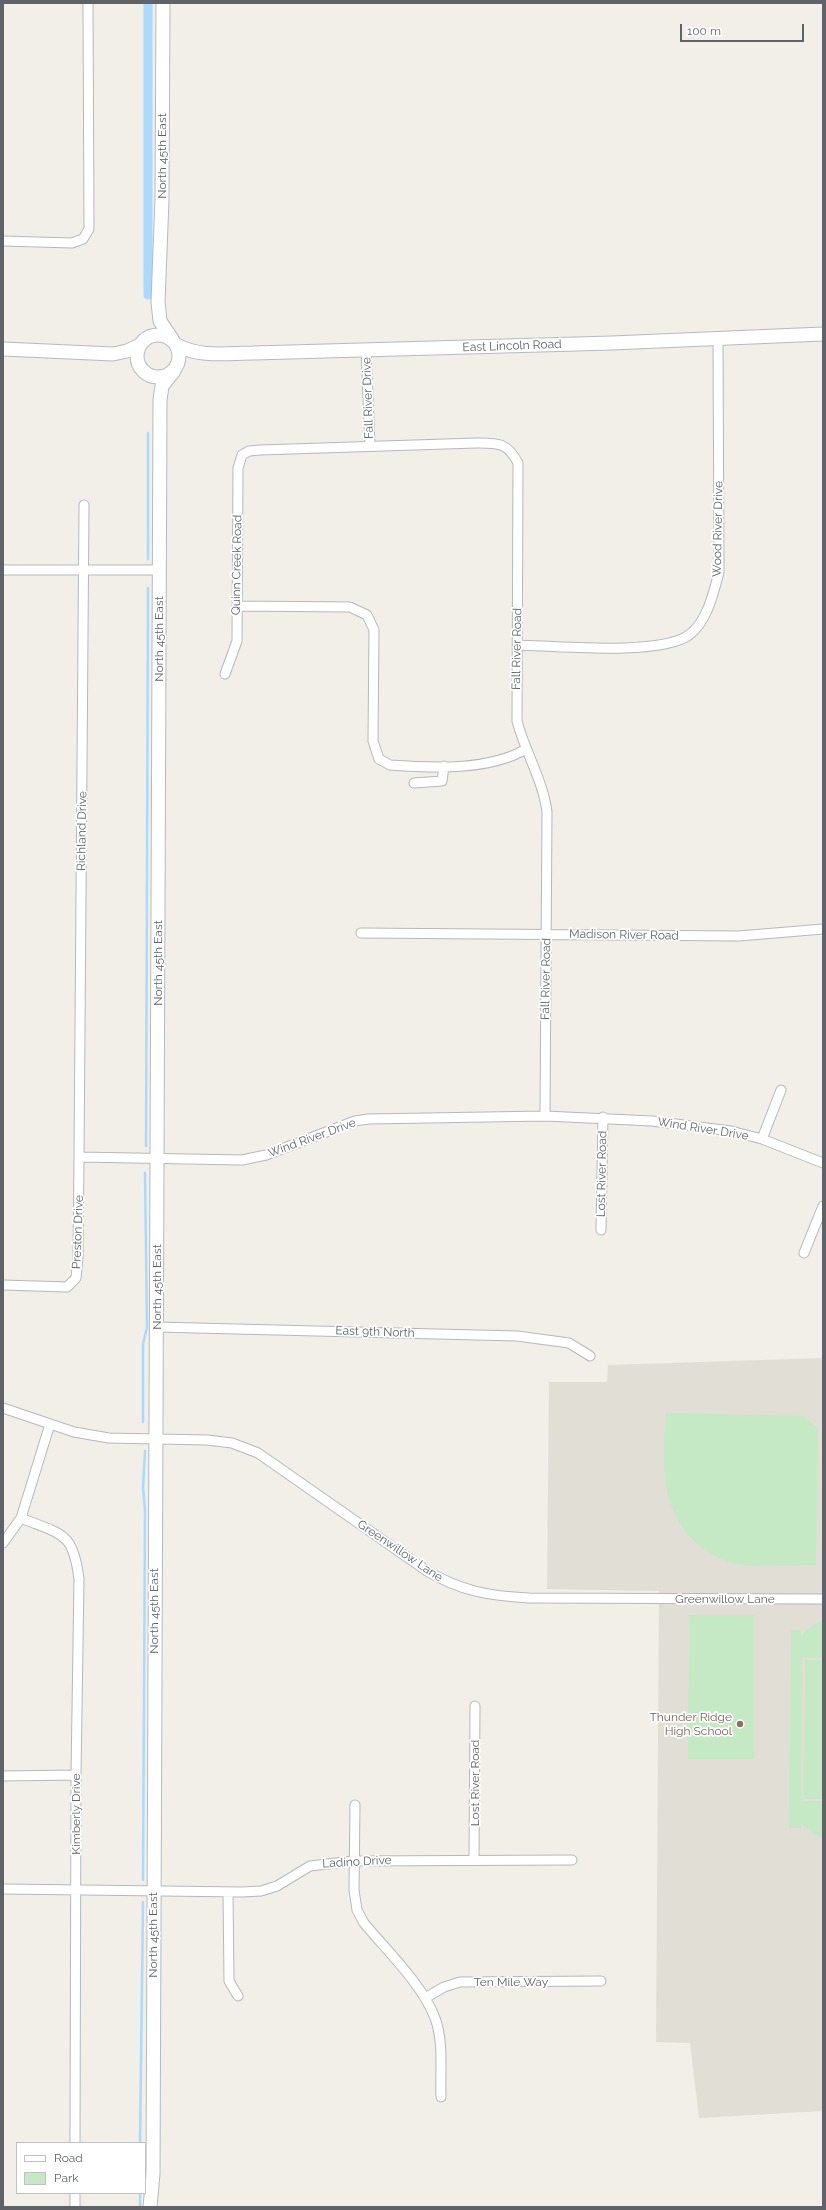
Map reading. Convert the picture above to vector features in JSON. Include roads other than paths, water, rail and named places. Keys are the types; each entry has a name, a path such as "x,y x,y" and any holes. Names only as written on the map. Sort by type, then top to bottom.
{"main road":[{"name":"North 45th East","path":"143,342 155,325 158,309 162,200 163,3"},
{"name":"North 45th East","path":"158,309 160,321 174,342"},
{"name":"East Lincoln Road","path":"176,368 192,356 201,354 366,350 823,334"},
{"path":"3,350 113,354 127,351 158,335 174,342 179,351 176,368 161,377 144,370 130,359 113,354"},
{"path":"143,342 137,355 144,370"},
{"name":"East Lincoln Road","path":"174,342 186,351 201,354"},
{"name":"North 45th East","path":"150,2207 153,2174 160,400 162,386 176,368"},
{"name":"North 45th East","path":"144,370 156,386 160,400"},
{"name":"North 45th East","path":"153,2174 156,2207"}],"street":[{"path":"3,241 72,243 83,239 89,229 88,3"},
{"name":"Wood River Drive","path":"518,645 603,647 652,646 679,640 690,634 704,616 714,596 719,572 718,338"},
{"name":"Fall River Drive","path":"366,350 370,446"},
{"name":"Fall River Road","path":"242,455 248,451 260,450 497,443 511,450 518,463 517,721 526,749 542,788 547,806 545,1116"},
{"name":"Quinn Creek Road","path":"225,674 236,641 238,468 242,455"},
{"name":"Richland Drive","path":"79,1157 84,505"},
{"path":"3,570 160,570"},
{"path":"237,606 350,607 368,615 374,630 373,741 379,759 390,765 444,766 492,764 514,756 526,749"},
{"path":"414,783 442,781 444,766"},
{"name":"Madison River Road","path":"361,933 733,936 823,929"},
{"path":"762,1139 781,1090"},
{"name":"Wind River Drive","path":"79,1157 157,1157 202,1161 242,1160 266,1155 355,1121 368,1118 545,1116 603,1117 731,1131 762,1139 823,1163"},
{"name":"Lost River Road","path":"601,1230 603,1117"},
{"name":"Preston Drive","path":"3,1285 68,1287 76,1278 78,1257 79,1157"},
{"path":"804,1253 823,1206"},
{"name":"East 9th North","path":"156,1327 517,1336 569,1343 590,1356"},
{"name":"Greenwillow Lane","path":"3,1408 74,1432 109,1438 207,1440 232,1443 258,1453 427,1571 445,1582 469,1591 502,1597 528,1598 823,1599"},
{"path":"3,1543 21,1518 50,1424"},
{"name":"Kimberly Drive","path":"21,1518 63,1536 70,1544 76,1556 79,1579 76,1775 75,2142"},
{"name":"Lost River Road","path":"474,1859 475,1706"},
{"path":"3,1776 76,1775"},
{"path":"355,1805 353,1860 354,1890 357,1910 364,1923 425,1998 435,2019 439,2035 441,2097"},
{"name":"Ladino Drive","path":"3,1889 228,1892 261,1891 277,1886 310,1866 353,1860 572,1860"},
{"path":"228,1892 229,1981 238,1996"},
{"name":"Ten Mile Way","path":"425,1998 460,1982 601,1981"},
{"path":"75,2194 75,2207"}],"waterway":[{"path":"148,3 148,295"},
{"path":"148,433 148,559"},
{"path":"146,1146 148,588"},
{"path":"143,1422 143,1344 147,1327 145,1173"},
{"path":"143,1880 145,1510 143,1488 145,1451"},
{"path":"140,2142 143,1902"},
{"path":"140,2194 140,2207"}],"place":[{"name":"Thunder Ridge High School","path":"740,1724"}]}
